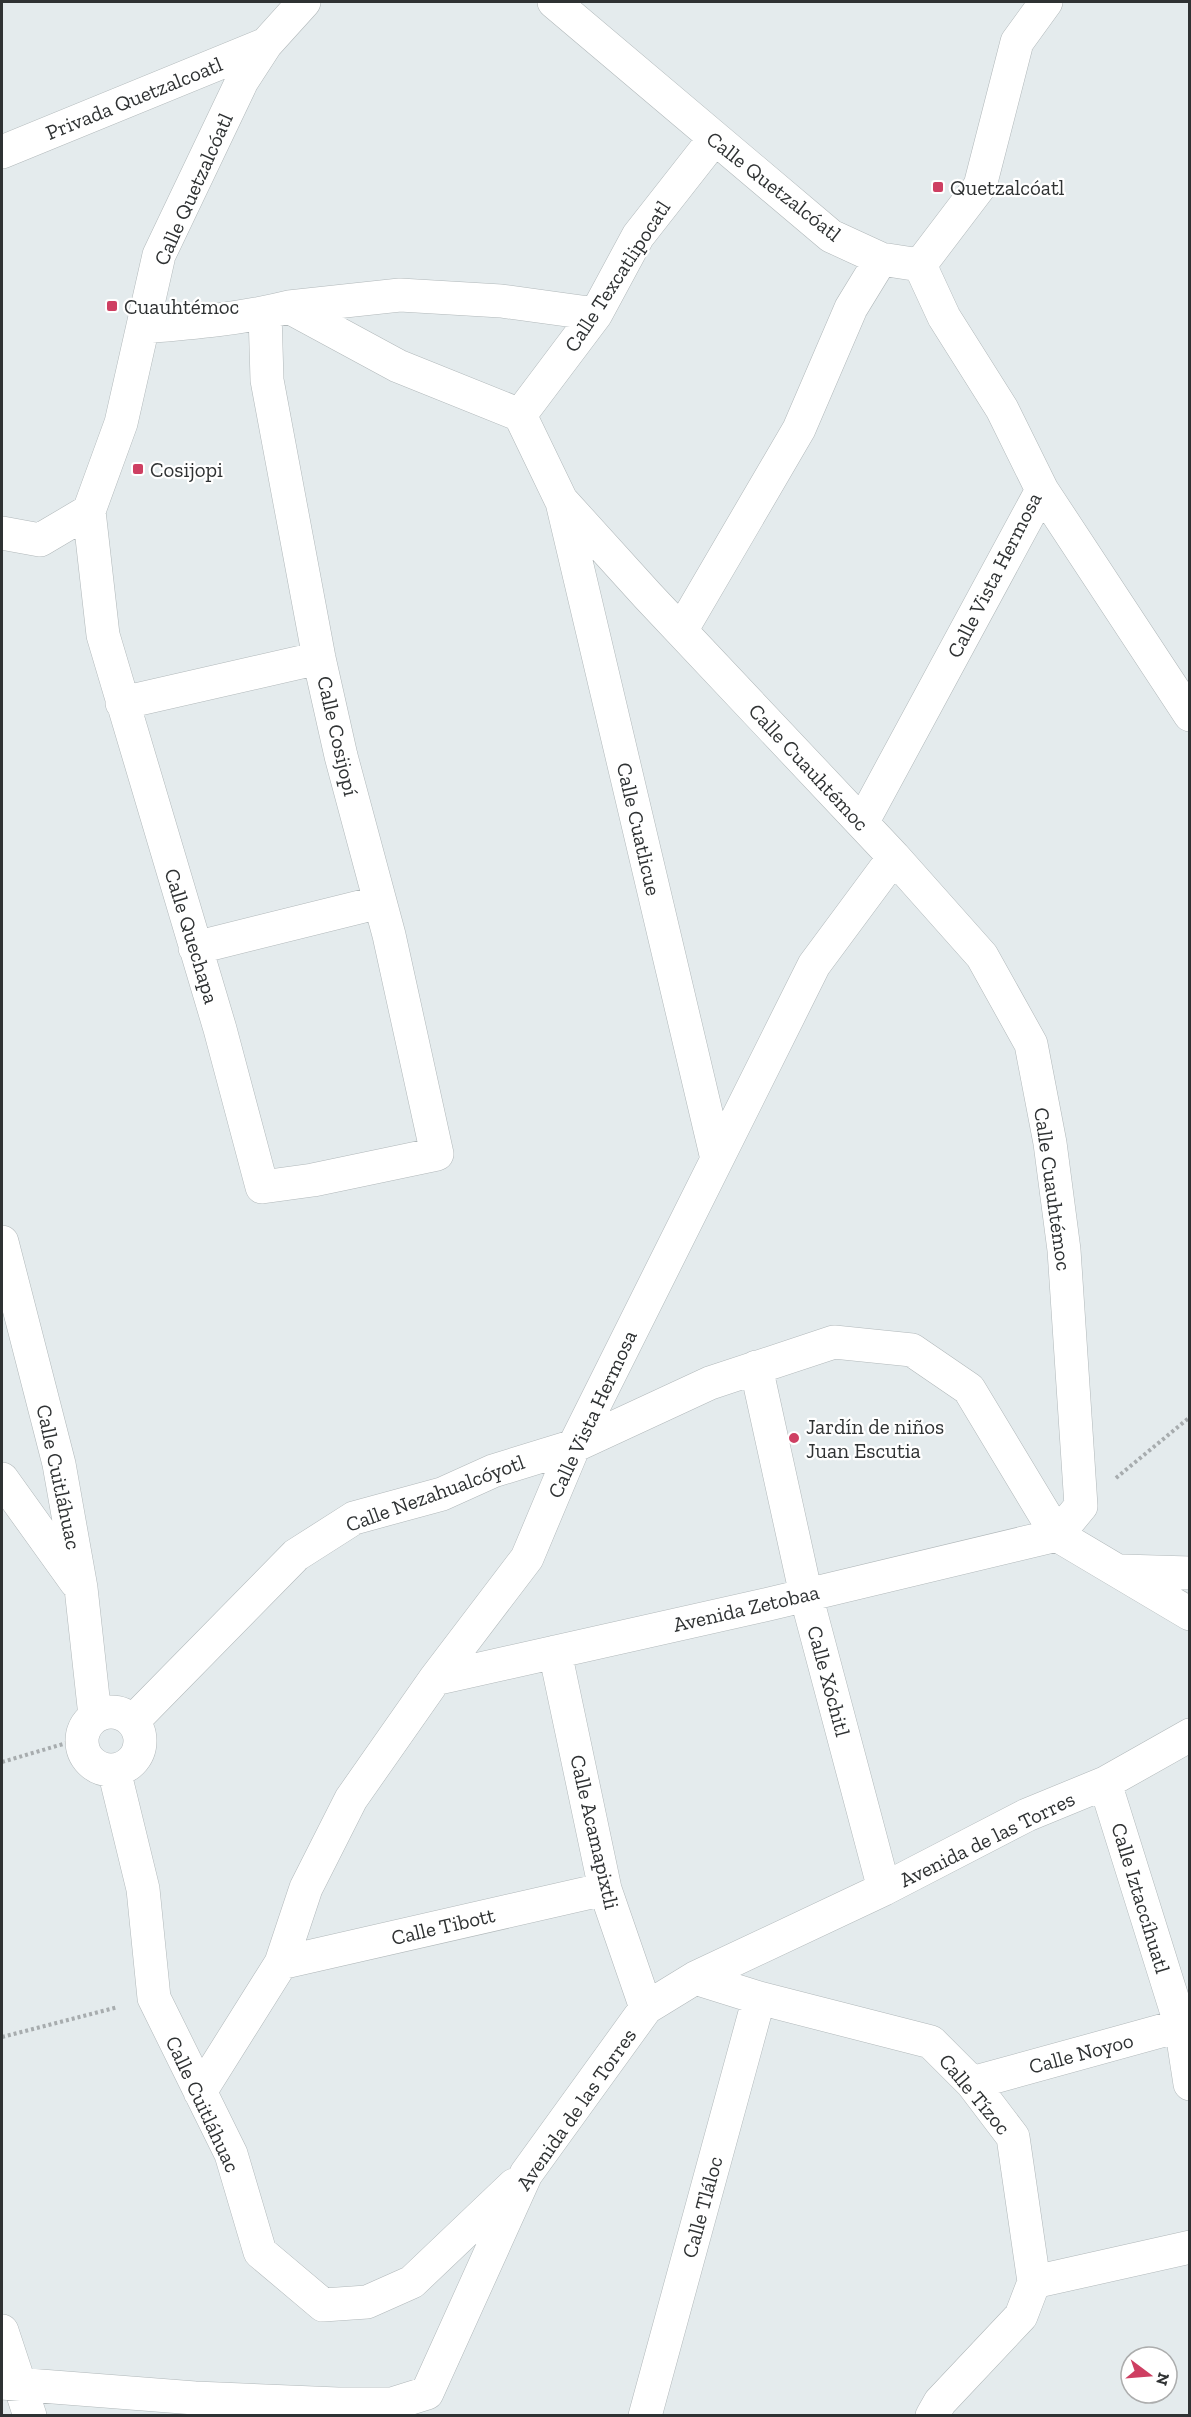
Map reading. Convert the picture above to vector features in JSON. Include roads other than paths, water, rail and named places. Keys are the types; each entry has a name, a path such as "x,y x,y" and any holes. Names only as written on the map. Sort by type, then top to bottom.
{"street":[{"name":"Calle Quetzalcóatl","path":"89,511 121,423 159,255 242,81 266,44 304,2"},
{"name":"Calle Quetzalcóatl","path":"554,2 831,236 881,259 920,265"},
{"path":"920,265 980,186 1017,42 1046,2"},
{"name":"Privada Quetzalcoatl","path":"2,152 266,44"},
{"name":"Calle Texcatlipocatl","path":"520,415 596,314 638,236 714,139"},
{"path":"681,631 799,429 851,308 881,259"},
{"name":"Calle Vista Hermosa","path":"862,823 1042,490 1002,409 944,317 920,265"},
{"path":"144,327 207,321 400,295 501,301 596,314"},
{"path":"277,310 398,366 520,415"},
{"name":"Calle Cosijopí","path":"277,310 267,380 319,658 341,756 380,902 437,1154"},
{"name":"Calle Cuauhtémoc","path":"520,415 561,500 894,857 982,956 1031,1044 1050,1143 1064,1250 1081,1506 1057,1535"},
{"path":"1042,490 1190,716"},
{"name":"Calle Cuatlicue","path":"561,500 717,1159"},
{"path":"2,533 40,540 89,511"},
{"name":"Calle Quechapa","path":"89,511 103,635 220,1029 262,1187 313,1180 437,1154"},
{"path":"122,702 319,658"},
{"name":"Calle Vista Hermosa","path":"200,2092 281,1963 306,1888 351,1799 435,1679 527,1558 574,1446 814,965 894,857"},
{"path":"195,948 380,902"},
{"name":"Calle Cuitláhuac","path":"2,1242 59,1464 81,1588 88,1727"},
{"name":"Calle Nezahualcóyotl","path":"133,1721 296,1555 354,1518 442,1494 492,1471 574,1446 710,1383 834,1342 912,1350 969,1389 1057,1535 1190,1614"},
{"name":"Calle Xóchitl","path":"756,1367 806,1595 884,1889"},
{"path":"2,1479 81,1588"},
{"name":"Avenida Zetobaa","path":"435,1679 806,1595 1057,1535"},
{"path":"1120,1571 1190,1574"},
{"name":"Calle Acamapixtli","path":"555,1652 605,1889 646,2008"},
{"path":"105,1711 115,1711 133,1721 140,1738 138,1752 133,1761 114,1770 99,1768 91,1763 84,1754 88,1727 105,1711"},
{"name":"Avenida de las Torres","path":"10,2384 195,2398 338,2404 392,2404 427,2394 526,2174 646,2008 695,1978 884,1889 1027,1815 1105,1783 1190,1735"},
{"name":"Calle Cuitláhuac","path":"114,1770 143,1889 154,1998 231,2154 260,2252 323,2305 366,2302 412,2282 526,2174"},
{"name":"Calle Iztaccíhuatl","path":"1105,1783 1185,2024 1190,2084"},
{"name":"Calle Tibott","path":"281,1963 605,1889"},
{"name":"Calle Tízoc","path":"695,1978 759,1998 931,2042 972,2084 1013,2138 1034,2282"},
{"name":"Calle Tláloc","path":"645,2415 759,1998"},
{"name":"Calle Noyoo","path":"972,2084 1185,2024"},
{"path":"932,2415 940,2402 1021,2316 1034,2282 1190,2247"},
{"path":"2,2331 10,2384 30,2415"}],"place":[{"name":"Quetzalcóatl","path":"938,187"},
{"name":"Cuauhtémoc","path":"112,306"},
{"name":"Cosijopi","path":"138,469"},
{"name":"Jardín de niños Juan Escutia","path":"794,1438"}]}
